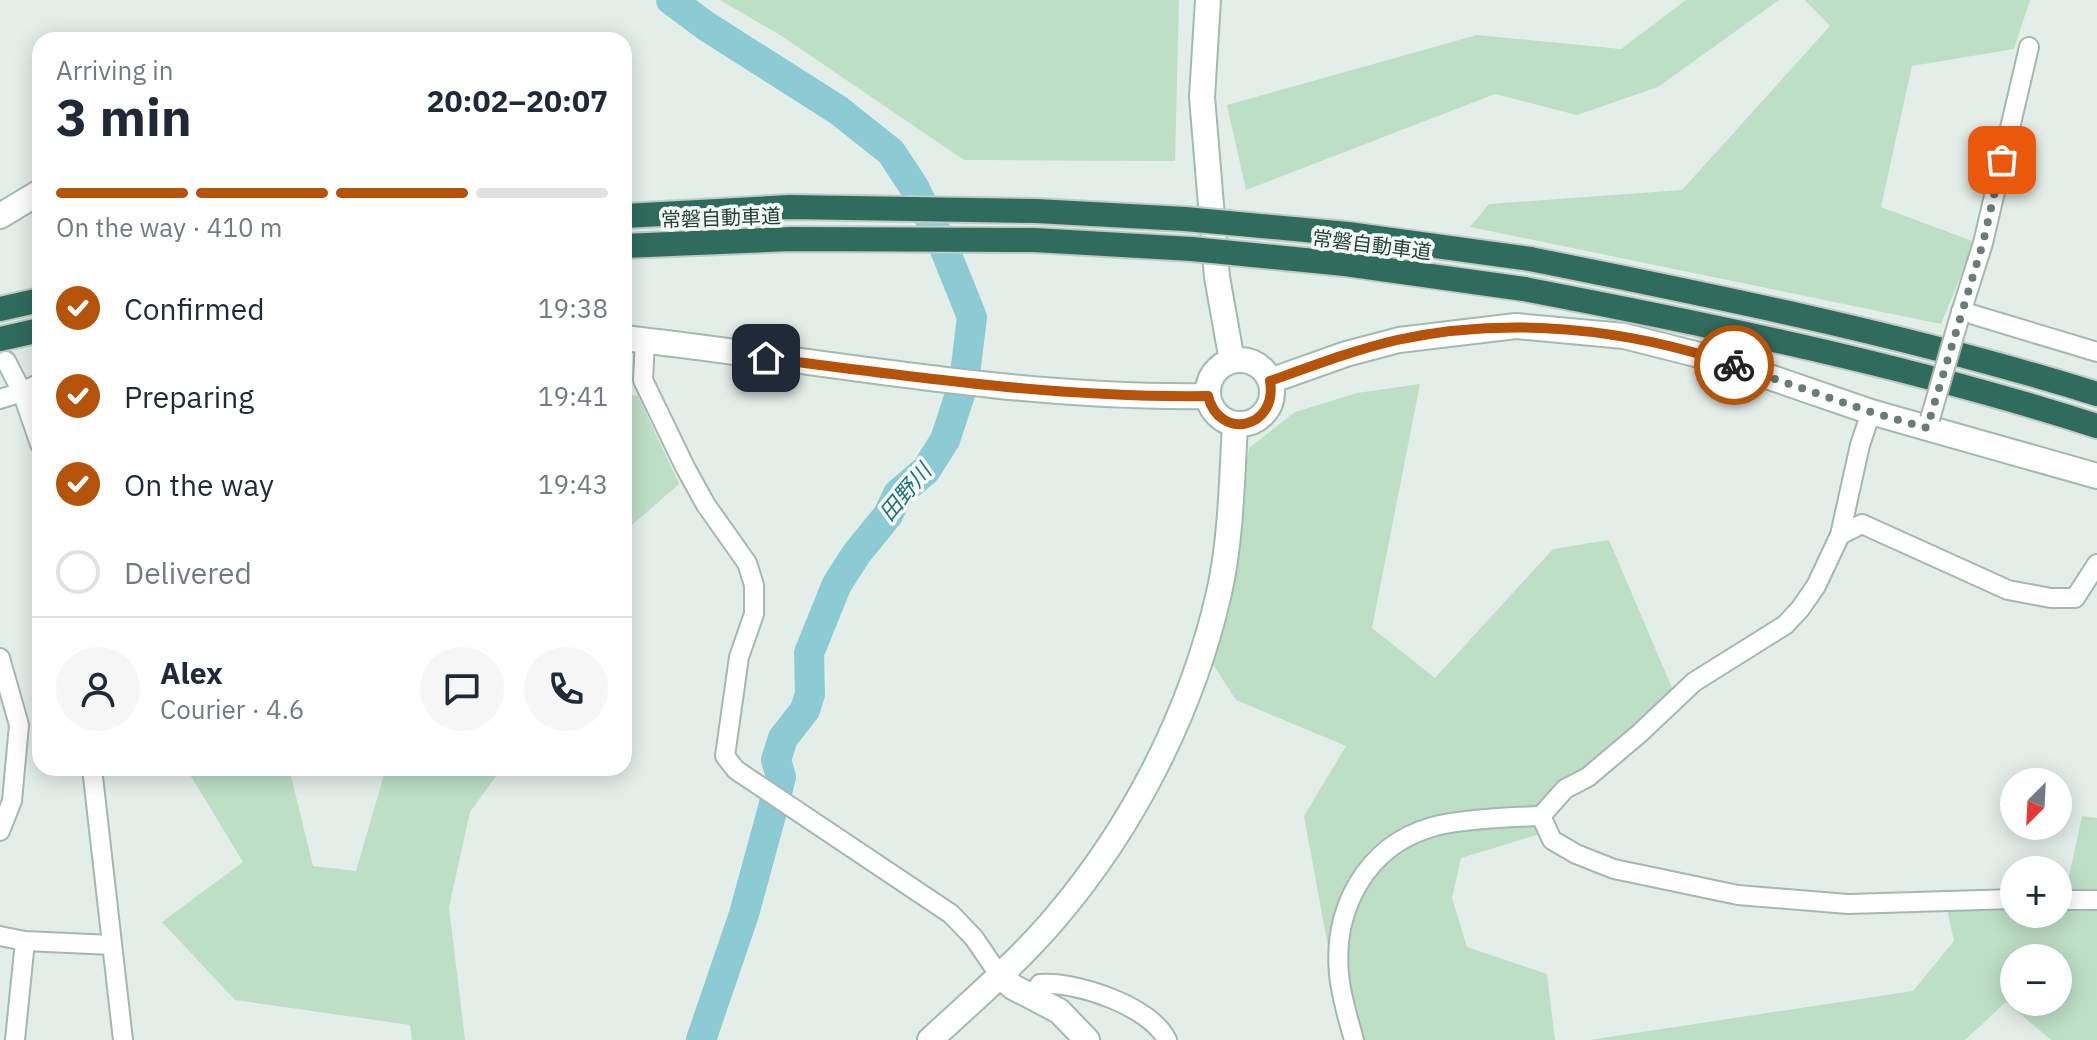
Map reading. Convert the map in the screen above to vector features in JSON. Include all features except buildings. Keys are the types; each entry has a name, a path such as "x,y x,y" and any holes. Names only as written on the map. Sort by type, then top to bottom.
{"highway":[{"name":"常磐自動車道","path":"632,216 790,207 1036,211 1185,219 1348,234 1530,259 1718,296 1922,344 2097,394"},
{"name":"常磐自動車道","path":"632,246 791,239 1034,240 1192,249 1315,261 1524,289 1709,325 1889,367 2097,426"},
{"path":"0,309 32,302"},
{"path":"3,350 32,334"}],"street":[{"path":"1208,0 1202,97 1217,277 1232,361"},
{"path":"1928,424 1983,243 2029,47"},
{"path":"0,216 32,197"},
{"path":"1960,315 2097,352"},
{"path":"1270,381 1346,354 1399,340 1516,326 1624,336 1723,361 1871,412 1928,424 2097,476"},
{"path":"1087,1040 1059,1011 1032,998 1000,976 974,938 951,914 736,770 725,756 739,657 754,614 754,585 747,563 699,492 643,380 634,339 1015,388 1148,397 1208,396"},
{"path":"3,350 32,421"},
{"path":"1232,361 1250,362 1259,367 1270,381 1271,400 1262,416 1254,421 1235,424 1220,417 1210,404 1211,378 1223,365 1232,361"},
{"path":"0,399 32,387"},
{"path":"1354,1040 1339,974 1339,942 1344,913 1360,878 1381,854 1407,836 1434,826 1541,816 1565,789 1599,769 1694,682 1785,625 1816,586 1840,535 1860,445 1871,412"},
{"path":"930,1040 1000,976 1057,916 1103,853 1153,772 1195,679 1219,591 1231,495 1235,424"},
{"path":"1840,535 1862,524 2008,590 2051,598 2075,598 2097,564"},
{"path":"0,658 19,725 12,801 0,831"},
{"path":"93,776 123,1040"},
{"path":"1541,816 1552,840 1576,854 1614,869 1738,895 1848,904 2000,899"},
{"path":"2072,900 2097,900"},
{"path":"0,936 25,941 112,945"},
{"path":"15,1040 25,941"},
{"path":"1032,998 1040,984 1053,983 1115,999 1143,1014 1167,1040"}],"green space":[{"path":"720,0 1179,0 1175,161 964,160 780,35"},
{"path":"1686,0 1779,0 1658,87 1577,115 1495,94 1246,190 1227,105 1477,35 1621,49"},
{"path":"1805,0 2030,0 2014,49 1912,66 1881,207 1975,242 1941,324 1470,227 1489,204 1682,190 1830,26"},
{"path":"1420,384 1372,628 1435,678 1553,549 1609,540 1673,690 1587,772 1560,785 1540,834 1461,858 1452,898 1467,947 1547,974 1555,1040 1345,1040 1304,816 1346,746 1236,700 1210,660 1249,448 1295,412 1357,393"},
{"path":"632,395 638,396 679,484 632,525"},
{"path":"191,776 291,776 313,866 356,871 384,776 496,776 470,812 449,907 465,1040 412,1040 410,1025 235,1000 162,922 243,862"},
{"path":"2082,816 2097,818 2097,1040 2051,1040 2023,1016 2072,1016 2072,944 2000,944 2000,1008 1965,1040 1589,1040 1913,991 1954,941 1947,909 2000,909 2000,928 2072,928 2072,863"}],"waterway":[{"name":"田野川","path":"671,0 706,26 838,110 891,152 914,187 945,250 972,317 964,382 945,440 926,470 898,494 888,515 837,584 809,653 810,694 805,710 783,738 776,760 781,777 774,804 744,914 701,1040"}],"way so far":[{"path":"1734,365 1927,428 1983,243 2002,160"}],"route":[{"path":"766,358 1035,391 1148,397 1208,396 1214,411 1227,422 1235,424 1245,424 1262,416 1271,400 1270,381 1346,354 1399,340 1454,333 1516,326 1624,336 1734,365"}]}
